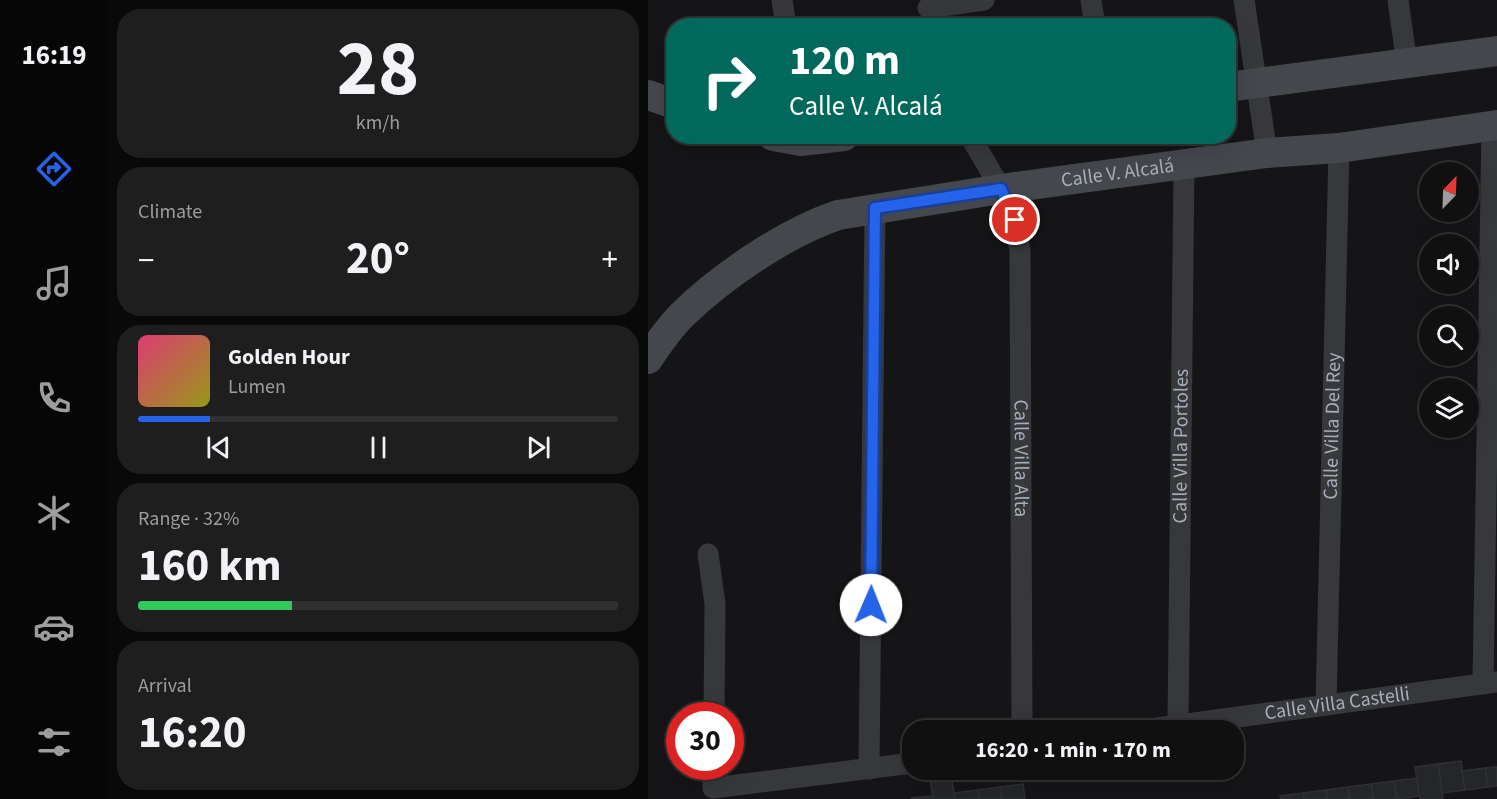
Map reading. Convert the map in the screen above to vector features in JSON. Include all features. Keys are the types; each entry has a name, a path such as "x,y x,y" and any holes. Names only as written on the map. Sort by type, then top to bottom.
{"street":[{"path":"782,0 785,18"},
{"path":"928,11 984,0"},
{"path":"1091,0 1094,18"},
{"path":"1244,0 1242,85 1267,153"},
{"path":"1398,0 1407,64"},
{"path":"1242,85 1497,51"},
{"path":"648,95 666,101"},
{"path":"1490,683 1494,125"},
{"name":"Calle V. Alcalá","path":"648,359 682,315 718,285 775,244 814,223 838,215 1001,189 1267,153 1339,148 1494,125"},
{"name":"Calle Villa Alta","path":"975,144 1001,189 1015,220 1020,251 1022,720"},
{"name":"Calle Villa Del Rey","path":"1326,705 1339,148"},
{"name":"Calle Villa Portoles","path":"1178,720 1184,165"},
{"path":"869,769 875,208"},
{"path":"708,554 715,604 714,702"},
{"name":"Calle Villa Castelli","path":"1220,720 1490,683"},
{"path":"713,780 713,788 902,764"}],"building":[{"path":"1461,761 1465,790 1442,793 1438,764"},
{"path":"1438,764 1443,799 1420,799 1415,767"},
{"path":"1497,767 1497,786 1488,787 1485,768"},
{"path":"1485,768 1488,787 1465,790 1462,771"},
{"path":"1417,778 1419,796 1397,799 1394,781"},
{"path":"930,780 952,780 955,799 933,799"},
{"path":"1394,781 1397,799 1373,799 1371,784"},
{"path":"1023,784 1025,799 1002,799 1000,787"},
{"path":"1371,784 1373,799 1350,799 1348,787"},
{"path":"1000,787 1002,799 979,799 978,790"},
{"path":"1348,787 1350,799 1327,799 1326,790"},
{"path":"978,790 979,799 955,799 954,793"},
{"path":"1326,790 1327,799 1304,799 1303,793"},
{"path":"1303,793 1304,799 1281,799 1280,796"},
{"path":"933,796 933,799 911,799 911,798"}],"route":[{"path":"871,605 875,208 1001,189 1015,220"}]}
